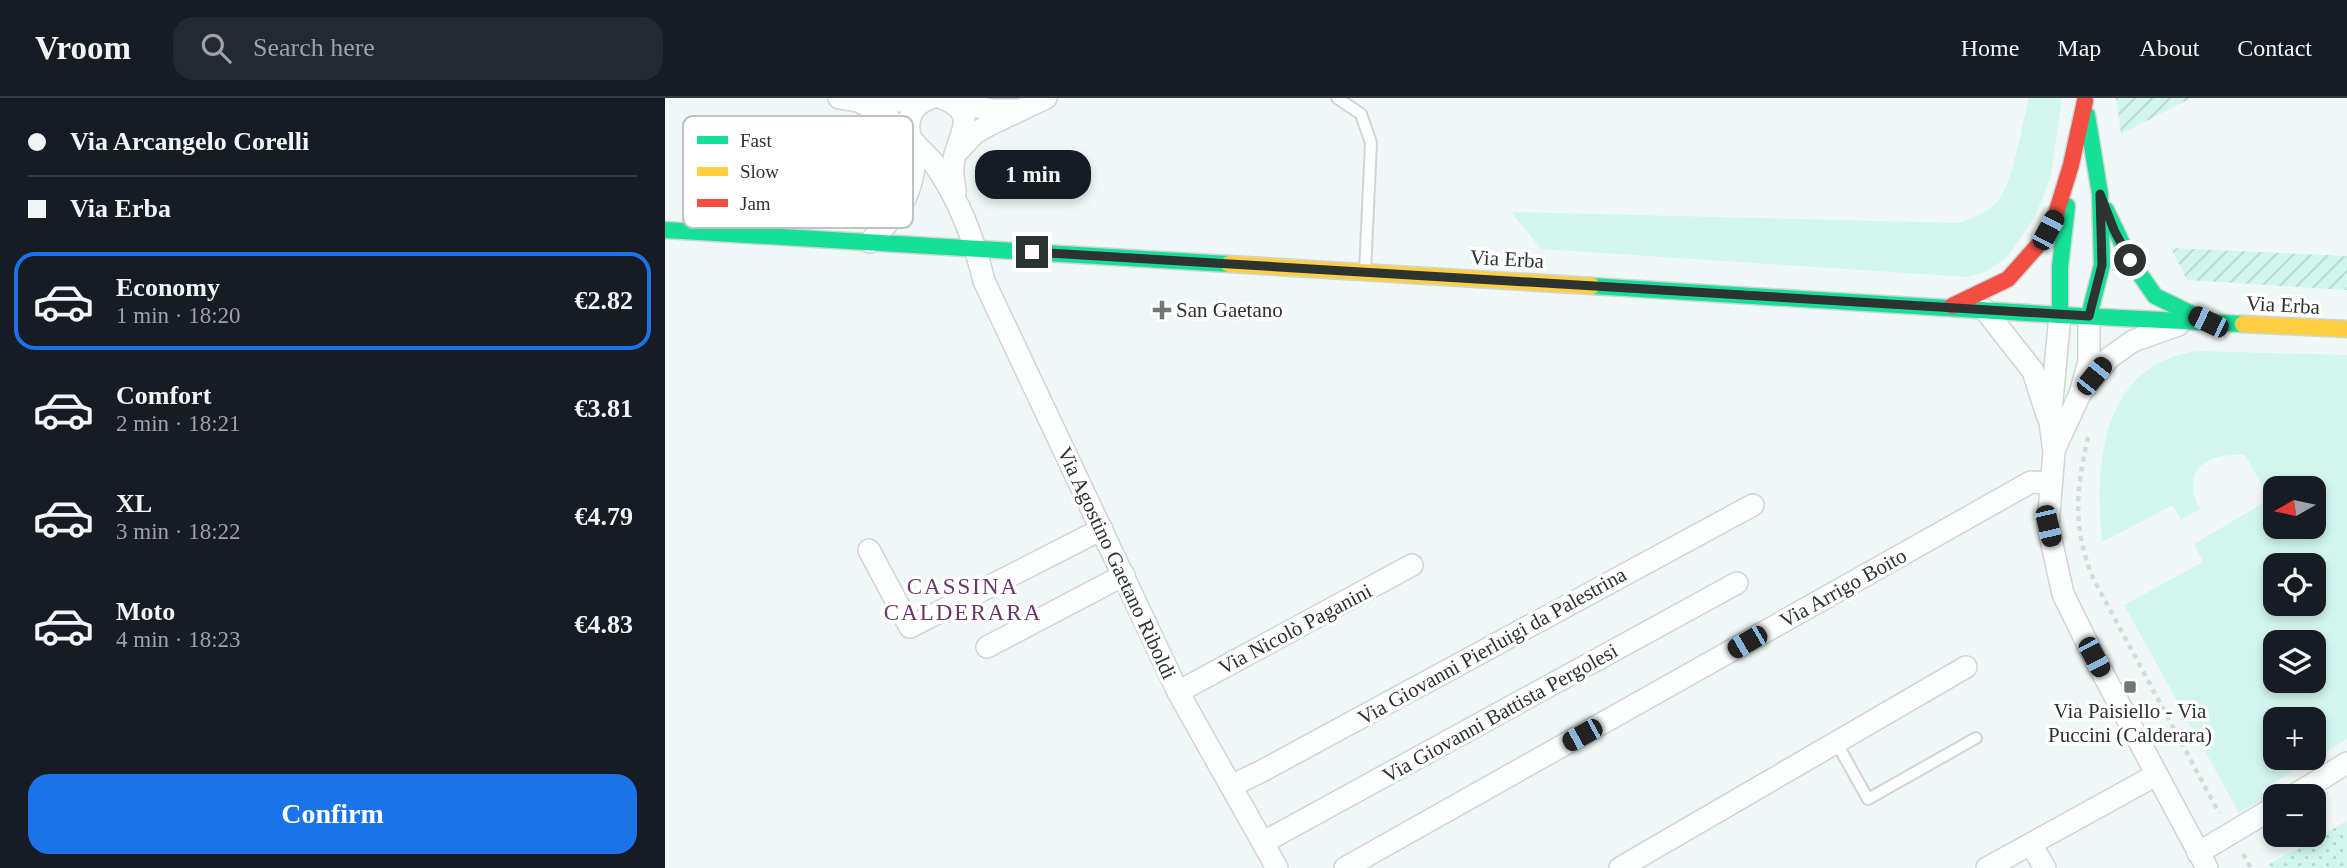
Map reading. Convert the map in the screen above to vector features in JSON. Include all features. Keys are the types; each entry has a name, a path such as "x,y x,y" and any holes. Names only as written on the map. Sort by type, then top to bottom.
{"main road":[{"path":"1951,307 2008,279 2041,242 2055,217 2071,165 2085,99"},
{"path":"2085,99 2100,194 2102,265 2089,316"},
{"path":"2060,315 2060,267 2071,165"},
{"path":"2100,194 2122,245 2138,274 2155,296 2208,322"},
{"name":"Via Erba","path":"665,230 2060,315 2347,329"}],"street":[{"path":"955,154 975,134 1046,98"},
{"path":"848,99 937,100 991,110 1018,110"},
{"path":"848,99 884,116"},
{"path":"909,116 913,108 937,100 959,109 964,117 965,127 955,154 953,174 956,198"},
{"path":"913,141 936,166 956,198"},
{"name":"Via Agostino Gaetano Riboldi","path":"956,198 985,281 1178,692 1277,868"},
{"path":"870,242 883,228"},
{"path":"1985,310 2033,371 2050,422 2054,452 2048,526 2063,594 2203,861 2231,834 2263,814"},
{"path":"2050,422 2060,315"},
{"path":"2054,452 2080,394 2089,361 2089,316"},
{"path":"2080,394 2109,358 2133,341 2173,326 2208,322"},
{"name":"Via Arrigo Boito","path":"1345,868 2031,482 2050,482"},
{"name":"Via Giovanni Pierluigi da Palestrina","path":"1231,786 1753,505"},
{"path":"869,550 910,627 1102,529"},
{"name":"Via Nicolò Paganini","path":"1178,692 1412,565"},
{"path":"987,647 1123,575"},
{"name":"Via Giovanni Battista Pergolesi","path":"1264,845 1273,837 1737,583"},
{"path":"1620,868 1966,667"},
{"path":"2313,784 2347,763"},
{"path":"1987,868 2156,775"},
{"path":"2031,844 2045,868"}],"lane":[{"path":"1337,98 1361,114 1371,144 1365,272"},
{"path":"1836,742 1868,799 1976,737"}],"path":[{"path":"2089,433 2078,480 2077,522 2085,558 2093,578 2231,834"}],"green space":[{"path":"2029,98 2062,98 2051,176 2035,217 2007,257 1986,272 1966,277 1541,249 1511,212 1959,223 1989,209 2003,193"},
{"path":"2116,98 2191,98 2121,134"},
{"path":"2171,248 2347,256 2347,290 2187,280"},
{"path":"2198,351 2347,355 2347,739 2326,751 2326,707 2263,707 2263,770 2295,770 2271,784 2263,784 2263,799 2239,813 2124,605 2203,562 2194,544 2263,503 2263,539 2326,539 2326,476 2263,476 2263,487 2245,455 2219,457 2209,460 2195,474 2194,495 2200,509 2181,520 2173,505 2102,542 2100,481 2104,450 2111,422 2123,396 2141,375 2166,359"},
{"path":"2347,821 2347,868 2270,868 2268,865 2300,847 2326,847 2326,833"}],"traffic: fast":[{"path":"2087,115 2100,194 2102,265 2089,316"},
{"path":"2060,315 2060,267 2067,206"},
{"path":"2106,210 2130,260 2155,296 2196,316"},
{"path":"665,230 1229,264"},
{"path":"1592,286 2243,324"}],"traffic: slow":[{"path":"1229,264 1592,286"},
{"path":"2243,324 2347,329"}],"traffic: jam":[{"path":"1952,306 2008,279 2041,242 2055,217 2071,165 2085,101"}],"place":[{"name":"San Gaetano","path":"1162,310"},
{"name":"Via Paisiello - Via Puccini (Calderara)","path":"2130,687"}],"district":[{"name":"CASSINA CALDERARA","path":"963,599"}],"route":[{"path":"1032,252 2089,316 2102,265 2100,194 2114,230 2130,260"}]}
